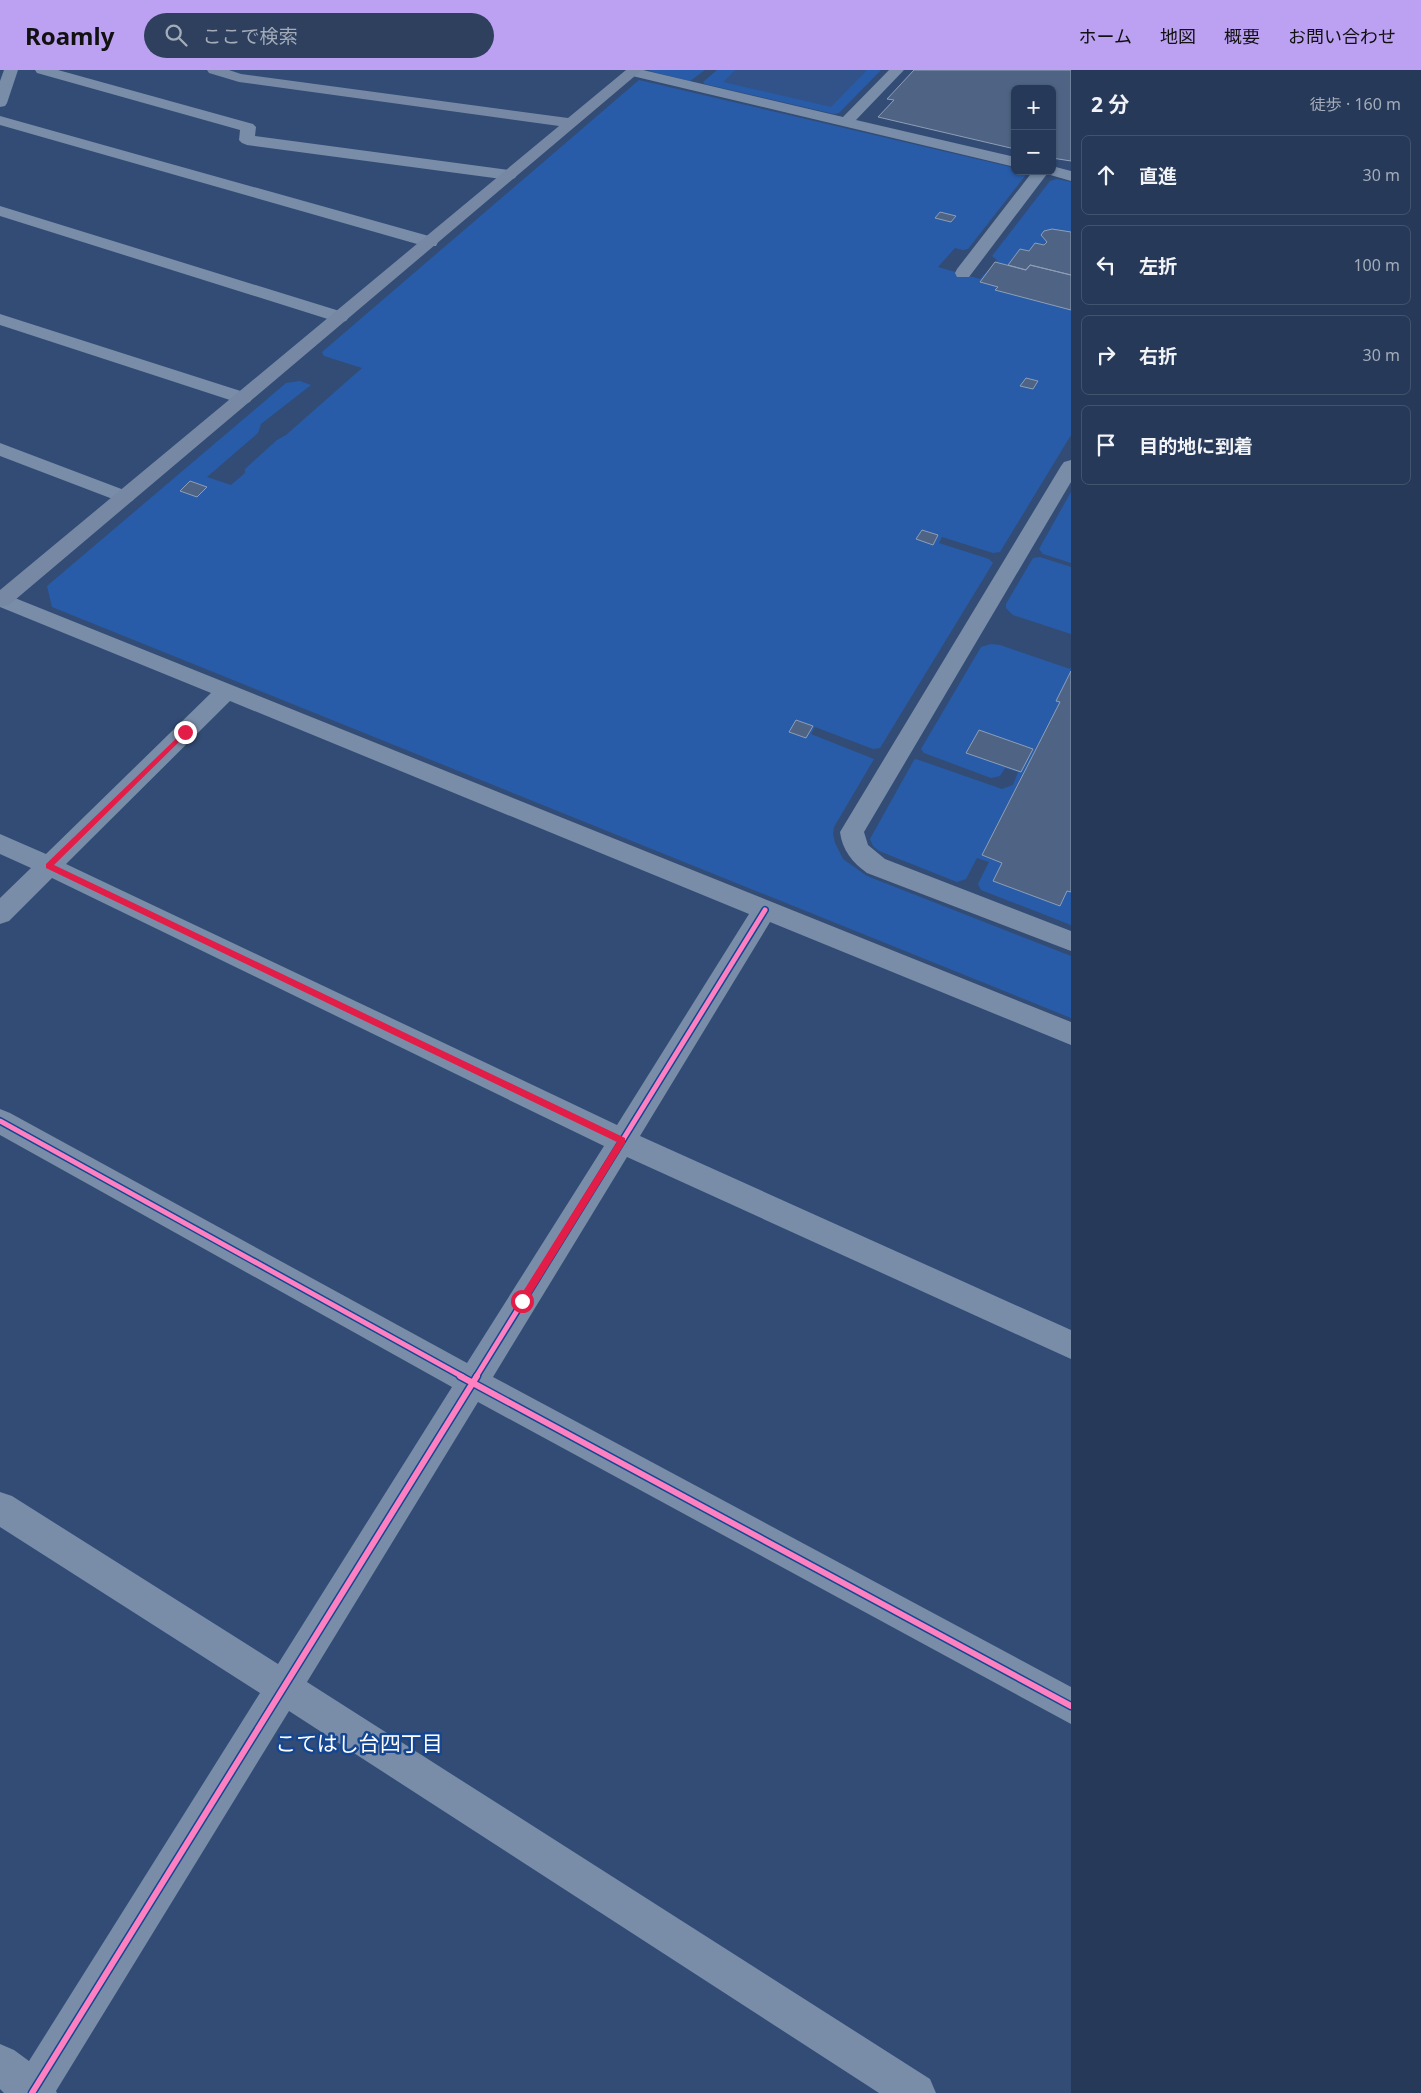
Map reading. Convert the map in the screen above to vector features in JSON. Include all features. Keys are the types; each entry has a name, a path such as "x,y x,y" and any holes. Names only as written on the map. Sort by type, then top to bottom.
{"street":[{"path":"0,103 11,70"},
{"path":"42,70 248,127 247,140 509,175"},
{"path":"214,70 239,78 572,123"},
{"path":"846,122 898,70"},
{"path":"1011,161 693,87 634,71 1,600 1071,1034"},
{"path":"693,87 705,76"},
{"path":"0,120 430,242"},
{"path":"1056,172 1071,176"},
{"path":"963,272 1039,175"},
{"path":"0,211 340,317"},
{"path":"0,319 242,398"},
{"path":"0,449 125,497"},
{"path":"1071,466 852,832 852,841 857,851 876,866 1071,941"},
{"path":"0,914 226,692"},
{"path":"0,843 622,1140 1071,1345"},
{"path":"0,2064 34,2092 765,910"},
{"path":"0,1121 472,1382 1071,1706"},
{"path":"0,1508 916,2093"}],"shaded area":[{"path":"705,70 690,81 649,71"},
{"path":"717,70 881,70 839,113 834,114 703,82"},
{"path":"735,70 867,70 831,107 723,82"},
{"path":"639,80 1011,167 1011,175 1025,175 968,249 955,248 938,267 980,279 997,260 992,256 1050,181 1057,179 1071,182 1071,435 1000,552 993,553 942,537 939,543 989,559 993,563 880,748 873,749 815,727 811,734 874,759 834,827 835,843 843,859 867,876 1071,956 1071,1018 52,607 47,586 286,383 300,381 311,385 261,424 258,433 207,477 231,485 245,473 245,469 277,440 286,435 362,368 324,356 322,352"},
{"path":"1071,492 1071,563 1043,554 1039,549"},
{"path":"1040,557 1071,567 1071,634 1013,615 1006,608 1006,604 1033,558"},
{"path":"991,644 1000,645 1070,669 1071,667 1071,925 981,890 978,884 989,862 977,858 966,879 957,882 879,851 873,846 870,839 916,759 1002,789 1013,785 1018,772 1005,768 1000,776 991,778 924,753 921,749 981,647"}],"building":[{"path":"914,70 1071,70 1071,161 1056,159 1056,85 1011,85 1011,148 878,117 894,100 887,99"},
{"path":"940,212 956,216 951,222 935,218"},
{"path":"1052,229 1071,232 1071,275 1030,265 1026,270 1008,265 1020,249 1029,251 1035,243 1044,245 1047,242 1041,235 1044,231"},
{"path":"995,262 1026,270 1030,265 1071,275 1071,310 995,290 998,287 980,282"},
{"path":"1026,378 1038,381 1033,389 1020,386"},
{"path":"190,481 207,487 197,497 180,491"},
{"path":"922,530 938,535 933,545 916,539"},
{"path":"1071,671 1071,892 1067,891 1060,906 993,881 1002,863 982,855 1060,702 1056,701"},
{"path":"796,720 813,726 806,738 789,732"},
{"path":"979,730 1033,749 1021,772 966,753"}],"cycle path":[{"path":"32,2093 765,910"},
{"path":"0,1121 472,1382 1071,1706"}],"district":[{"name":"こてはし台四丁目","path":"359,1743"}],"route":[{"path":"185,732 49,866 622,1140 522,1301"}]}
